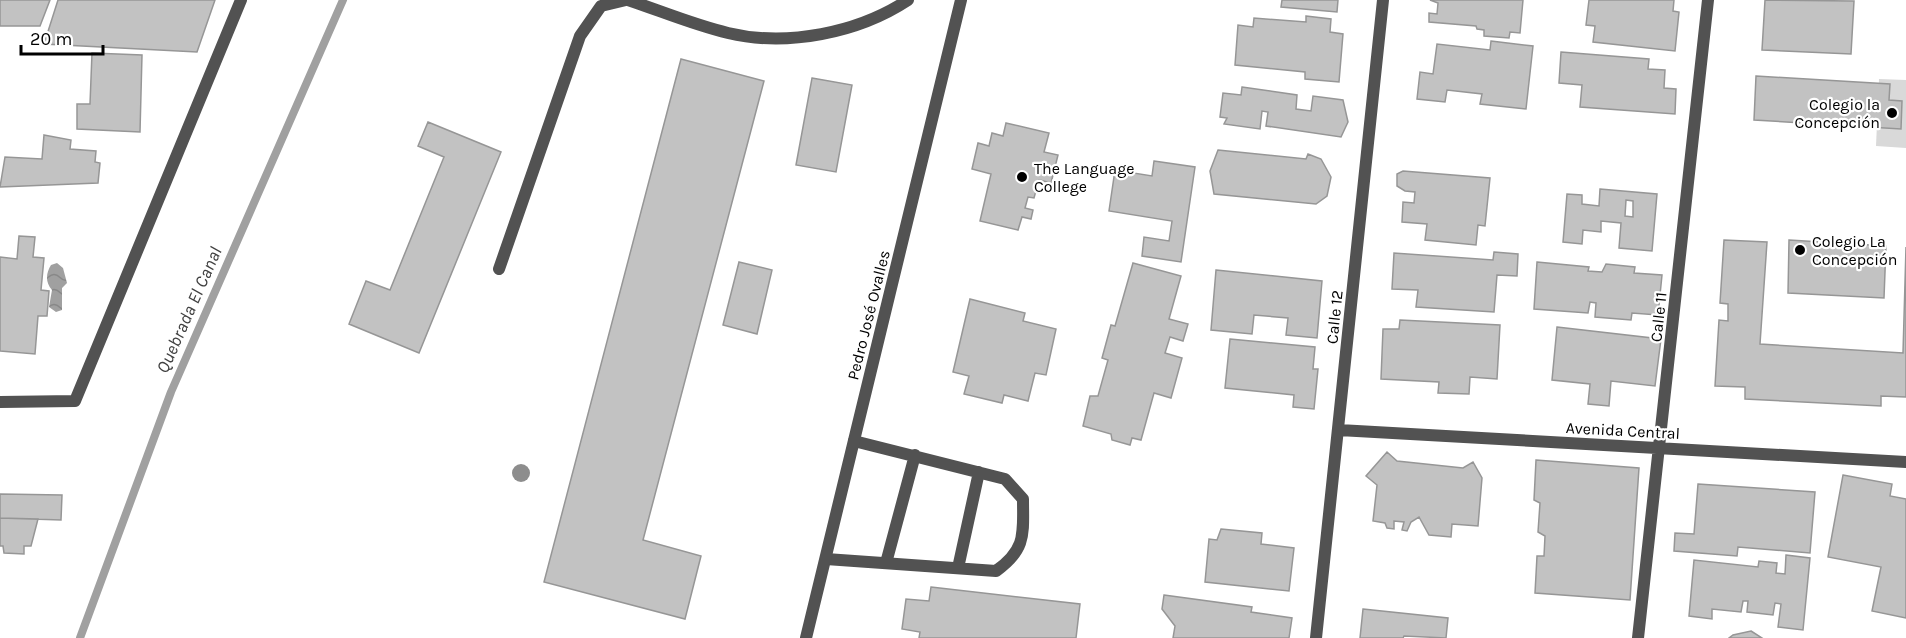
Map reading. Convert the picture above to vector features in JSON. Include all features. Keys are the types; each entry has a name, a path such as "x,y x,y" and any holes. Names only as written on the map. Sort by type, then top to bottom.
{"street":[{"path":"0,402 75,401 241,0"},
{"path":"499,269 580,36 601,6 627,0 729,34 788,39 840,30 889,13 908,0"},
{"name":"Pedro José Ovalles","path":"807,638 961,0"},
{"name":"Calle 12","path":"1316,638 1383,0"},
{"name":"Calle 11","path":"1638,638 1661,449 1708,0"},
{"name":"Avenida Central","path":"1339,430 1906,462"},
{"path":"826,559 996,571 1011,561 1023,540 1023,499 1005,479 854,441"},
{"path":"886,563 915,455"},
{"path":"958,568 979,472"}],"shaded area":[{"name":"Colegio la Concepción","path":"1879,79 1906,80 1906,148 1876,146"}],"water":[{"path":"57,263 63,268 67,283 62,288 62,310 56,312 49,307 52,290 47,278 51,265"}],"building":[{"path":"0,0 50,0 40,26 0,26"},
{"path":"58,0 215,0 197,52 44,44"},
{"path":"1282,0 1338,0 1337,12 1281,7"},
{"path":"1430,0 1523,0 1520,33 1510,32 1509,38 1484,36 1484,30 1477,29 1476,26 1429,22 1429,13 1437,14 1438,3"},
{"path":"1589,0 1674,0 1673,11 1679,12 1675,51 1593,42 1595,26 1586,25"},
{"path":"1765,0 1854,1 1851,54 1762,50"},
{"path":"1306,16 1331,19 1330,32 1343,34 1339,82 1305,79 1305,72 1235,65 1238,25 1253,27 1254,18 1306,22"},
{"path":"1491,41 1533,46 1526,109 1480,104 1482,94 1447,90 1445,102 1417,99 1420,72 1433,74 1437,44 1490,50"},
{"path":"1561,52 1649,59 1648,69 1665,70 1664,88 1676,89 1675,114 1580,107 1582,85 1559,83"},
{"path":"92,53 142,55 140,132 77,129 77,104 90,104"},
{"path":"681,59 764,81 643,540 701,556 685,619 544,582"},
{"path":"1756,76 1890,84 1889,100 1902,101 1901,129 1754,120"},
{"path":"812,78 852,85 836,172 796,165"},
{"path":"1242,87 1297,95 1296,109 1311,111 1313,96 1343,100 1348,122 1341,137 1266,126 1268,112 1262,111 1260,129 1224,124 1227,118 1220,117 1223,93 1241,95"},
{"path":"428,122 501,152 419,353 349,324 366,281 390,290 444,157 418,146"},
{"name":"The Language College","path":"1006,123 1049,133 1044,152 1058,155 1051,183 1039,180 1034,198 1028,197 1025,208 1033,210 1031,219 1022,217 1018,230 980,221 991,174 972,169 978,143 989,146 992,133 1003,136"},
{"path":"44,135 71,140 70,149 96,151 95,162 100,163 98,183 0,187 5,157 42,159"},
{"path":"1218,150 1306,159 1308,154 1321,159 1331,177 1327,196 1316,204 1214,194 1210,171"},
{"path":"1154,161 1195,167 1181,262 1142,256 1144,237 1169,241 1172,221 1109,211 1115,170 1152,176"},
{"path":"1403,171 1490,178 1485,226 1478,225 1476,245 1425,240 1427,224 1402,222 1403,202 1414,203 1415,192 1405,191 1397,186 1397,174"},
{"path":"1600,189 1657,194 1652,251 1619,248 1621,223 1601,221 1601,232 1583,230 1582,244 1563,242 1567,194 1582,195 1582,204 1599,206","holes":["1626,200 1633,201 1633,217 1625,216"]},
{"path":"19,236 35,237 33,257 44,258 41,290 49,291 47,316 38,316 35,354 0,351 0,257 17,259"},
{"name":"Colegio La Concepción","path":"1724,240 1767,242 1760,344 1903,353 1906,247 1906,397 1881,396 1881,406 1745,399 1745,387 1715,386 1719,320 1728,321 1728,304 1720,303"},
{"name":"Colegio La Concepción","path":"1789,240 1886,246 1884,298 1788,293"},
{"path":"1494,252 1518,254 1517,276 1497,275 1494,312 1416,307 1418,290 1392,289 1394,253 1493,260"},
{"path":"739,262 772,270 757,334 723,325"},
{"path":"1537,262 1589,267 1588,271 1602,272 1606,264 1635,267 1634,273 1662,275 1658,315 1632,313 1631,320 1595,317 1596,303 1590,302 1588,313 1534,309"},
{"path":"1133,263 1181,276 1169,319 1188,324 1183,341 1170,337 1165,353 1182,358 1171,398 1154,393 1141,440 1132,438 1130,445 1112,440 1111,434 1083,426 1090,396 1098,396 1108,360 1102,358 1111,325 1115,326"},
{"path":"1216,270 1322,281 1317,338 1286,335 1288,318 1254,315 1252,334 1211,330"},
{"path":"970,299 1025,313 1023,321 1056,329 1046,375 1035,373 1028,401 1004,395 1002,403 964,394 969,376 953,372"},
{"path":"1400,320 1500,325 1497,379 1470,377 1469,394 1438,393 1439,382 1381,379 1383,329 1399,329"},
{"path":"1557,327 1661,339 1655,386 1611,381 1609,406 1588,404 1590,384 1552,380"},
{"path":"1230,339 1315,347 1313,369 1318,369 1314,409 1293,407 1294,395 1225,388"},
{"path":"1387,452 1397,461 1463,468 1473,462 1482,478 1478,526 1452,524 1451,537 1429,535 1419,517 1411,522 1407,531 1402,530 1404,522 1394,521 1394,529 1387,528 1385,523 1373,521 1377,485 1366,476"},
{"path":"1536,460 1639,468 1630,600 1535,593 1537,556 1544,556 1545,536 1538,532 1540,503 1534,500"},
{"path":"1843,475 1892,484 1890,496 1906,499 1906,618 1872,611 1881,567 1828,557"},
{"path":"1698,484 1815,492 1810,553 1738,547 1737,556 1674,551 1675,533 1694,534"},
{"path":"0,494 62,495 61,520 0,518"},
{"path":"0,518 38,519 31,546 24,546 24,554 4,553 3,546 0,546"},
{"path":"1221,529 1262,533 1261,544 1294,548 1289,591 1205,582 1209,539 1217,540"},
{"path":"1786,555 1810,558 1803,630 1778,627 1781,604 1775,603 1773,615 1747,612 1748,601 1743,601 1741,612 1712,609 1712,619 1689,616 1694,560 1758,567 1759,561 1777,563 1776,573 1785,574"},
{"path":"931,587 1080,604 1076,638 919,638 920,632 902,629 906,599 929,601"},
{"path":"1164,595 1252,607 1251,612 1292,618 1289,638 1173,638 1175,626 1162,609"},
{"path":"1363,609 1448,618 1446,638 1404,636 1403,638 1360,638"},
{"path":"1751,631 1762,638 1729,638 1733,635"}],"waterway":[{"name":"Quebrada El Canal","path":"80,638 171,392 343,0"}],"place":[{"name":"Colegio la Concepción","path":"1892,113"},
{"name":"The Language College","path":"1022,177"},
{"name":"Colegio La Concepción","path":"1800,250"}]}
